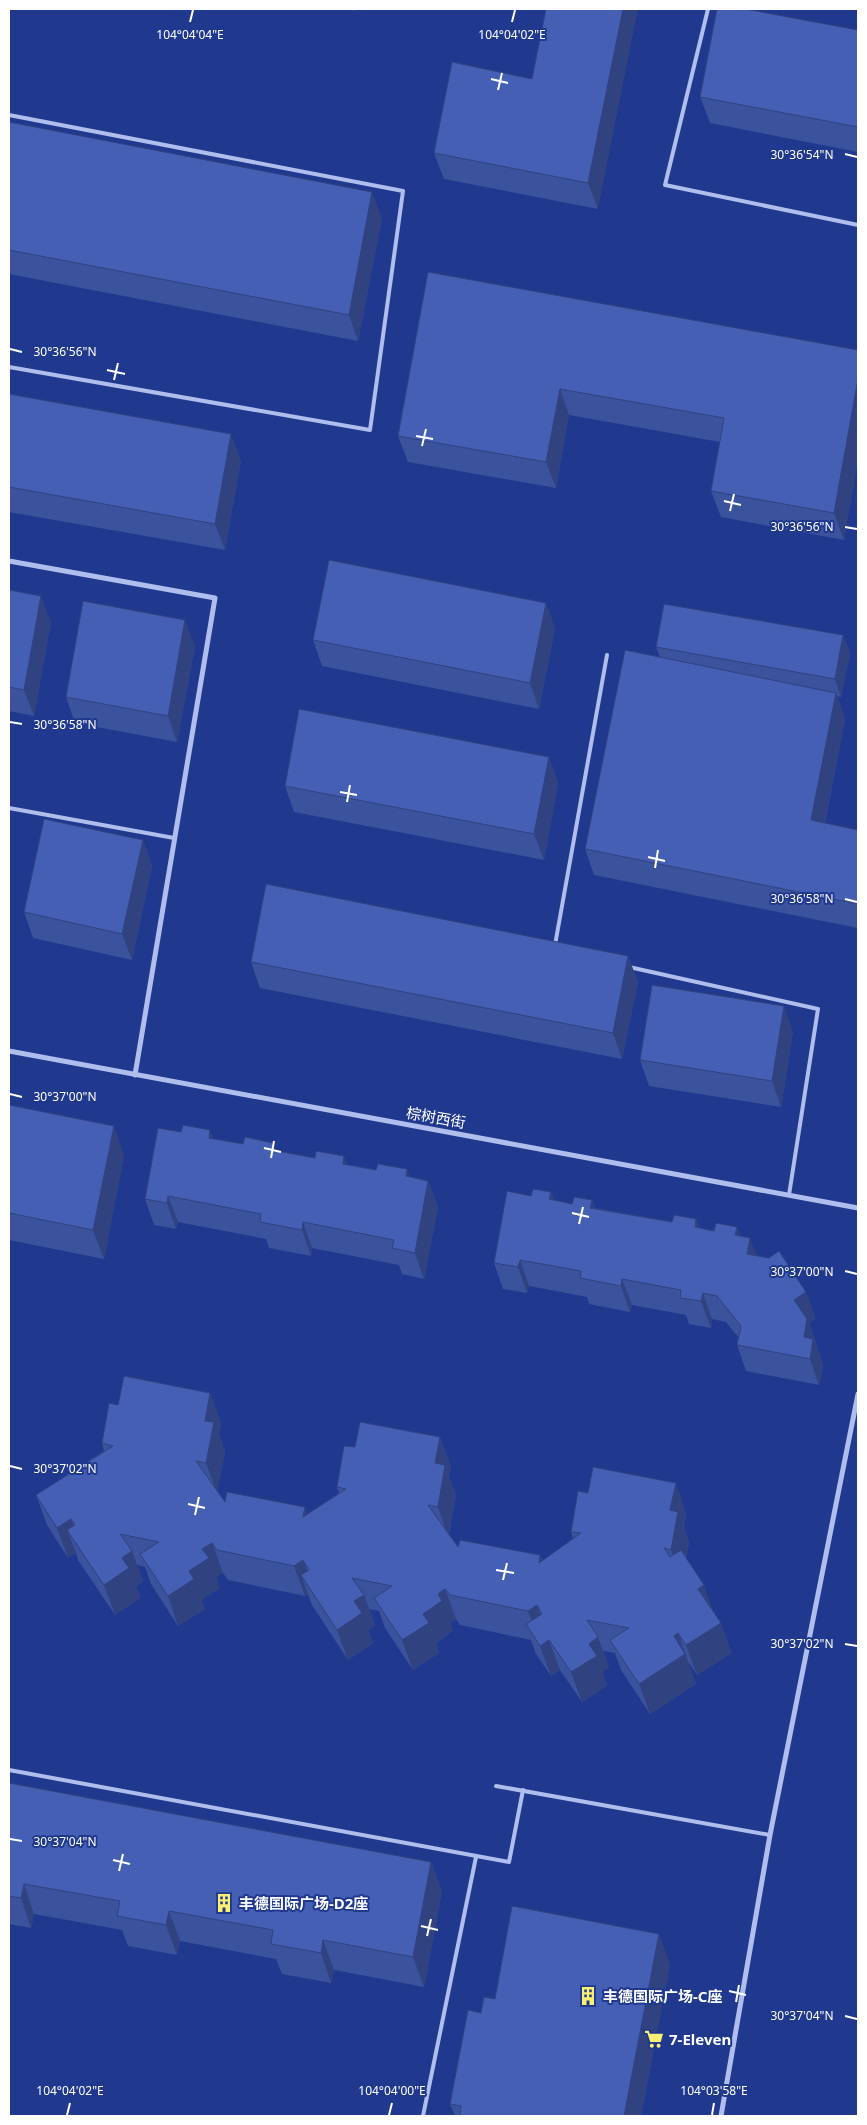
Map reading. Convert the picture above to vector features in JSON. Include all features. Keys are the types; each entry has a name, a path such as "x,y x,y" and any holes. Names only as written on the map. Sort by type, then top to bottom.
{"street":[{"path":"9,562 215,598 135,1074"},
{"name":"棕树西街","path":"9,1051 858,1208"},
{"path":"721,2116 770,1835 858,1394"}],"lane":[{"path":"708,9 665,185 858,225"},
{"path":"9,115 403,191 370,430 9,367"},
{"path":"554,950 607,655"},
{"path":"9,808 174,838"},
{"path":"620,965 818,1009 789,1195"},
{"path":"9,1770 509,1862 523,1790"},
{"path":"496,1786 770,1835"},
{"path":"423,2116 476,1857"}],"building":[{"path":"546,9 623,9 588,183 434,153 452,62 532,79"},
{"path":"717,9 745,9 858,30 858,127 700,97"},
{"path":"9,122 372,192 349,315 9,250"},
{"path":"428,272 858,350 858,379 834,513 711,491 724,418 560,389 546,462 398,436"},
{"path":"9,394 231,434 215,524 9,487"},
{"path":"329,560 546,603 530,683 313,640"},
{"path":"9,590 41,596 24,690 9,687"},
{"path":"83,601 185,620 168,716 66,697"},
{"path":"664,604 843,635 835,679 656,647"},
{"path":"625,650 836,693 811,820 858,830 858,904 585,849"},
{"path":"299,709 549,757 534,834 285,786"},
{"path":"44,819 143,840 122,934 24,912"},
{"path":"266,884 628,956 613,1033 251,962"},
{"path":"652,985 784,1006 772,1081 640,1060"},
{"path":"9,1105 114,1126 93,1230 9,1213"},
{"path":"183,1125 210,1130 209,1138 243,1144 245,1137 273,1143 272,1150 315,1158 316,1151 344,1156 343,1164 376,1170 378,1164 407,1169 406,1176 428,1181 415,1253 392,1248 394,1240 303,1222 302,1230 260,1222 261,1214 168,1196 167,1203 145,1199 158,1128 181,1132"},
{"path":"533,1189 551,1192 549,1199 572,1204 574,1197 592,1200 590,1208 672,1222 674,1215 696,1219 695,1227 714,1231 716,1223 737,1227 735,1235 750,1238 747,1254 769,1258 779,1251 806,1292 794,1300 807,1319 804,1337 813,1339 810,1359 737,1345 741,1326 717,1296 703,1293 701,1301 680,1298 681,1290 622,1279 621,1286 580,1278 581,1271 520,1260 518,1267 494,1263 507,1191 531,1196"},
{"path":"124,1376 210,1393 205,1421 214,1422 206,1463 196,1461 225,1502 227,1492 305,1507 303,1517 346,1489 337,1487 344,1446 355,1447 360,1422 440,1437 435,1463 445,1465 438,1507 428,1505 458,1547 460,1540 540,1555 539,1563 581,1533 571,1532 578,1491 588,1493 593,1467 676,1483 670,1510 678,1512 671,1550 664,1548 670,1557 681,1550 704,1585 698,1589 721,1623 686,1645 678,1633 674,1636 685,1654 639,1684 610,1640 629,1628 587,1620 598,1637 589,1644 597,1656 571,1672 549,1640 540,1646 526,1624 542,1614 537,1605 528,1611 450,1595 445,1589 438,1594 442,1601 423,1614 429,1623 402,1640 374,1598 392,1586 352,1578 364,1595 354,1601 362,1613 337,1630 301,1575 309,1570 303,1560 294,1566 217,1550 212,1543 202,1549 209,1558 189,1571 194,1579 168,1596 140,1554 159,1542 120,1534 132,1551 122,1558 129,1568 104,1585 67,1530 75,1525 71,1519 57,1528 36,1495 113,1446 102,1443 109,1403 118,1405"},
{"name":"丰德国际广场-D2座","path":"9,1783 431,1862 413,1957 323,1940 321,1953 271,1944 273,1930 169,1911 166,1925 117,1916 120,1901 24,1884 21,1898 9,1896"},
{"name":"丰德国际广场-C座","path":"512,1906 659,1934 624,2116 460,2116 461,2106 450,2104 468,2010 481,2013 484,1997 495,1999"}],"place":[{"name":"丰德国际广场-D2座","path":"224,1903"},
{"name":"丰德国际广场-C座","path":"588,1996"},
{"name":"7-Eleven","path":"654,2039"}]}
